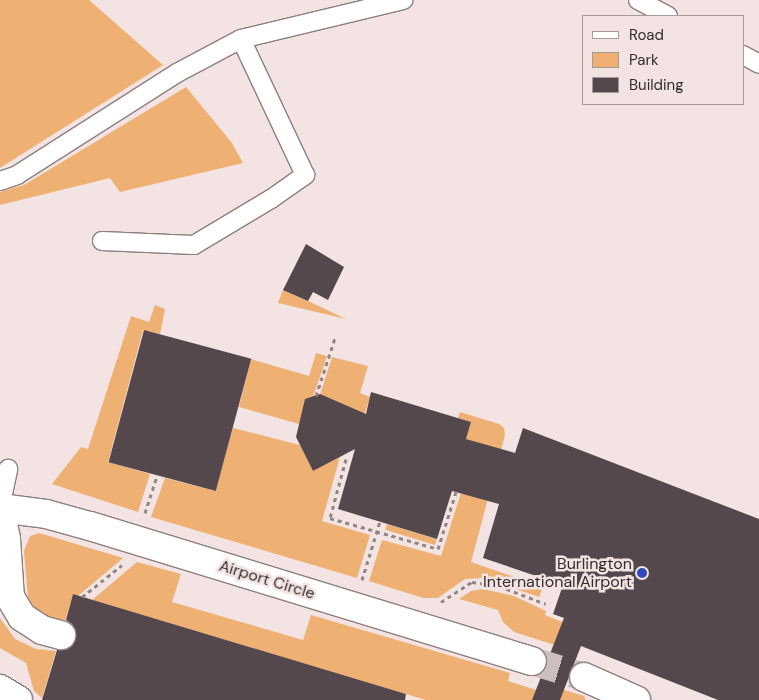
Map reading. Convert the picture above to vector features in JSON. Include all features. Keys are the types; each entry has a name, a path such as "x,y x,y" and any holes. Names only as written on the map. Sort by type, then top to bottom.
{"street":[{"path":"0,508 6,539 10,597 22,618 42,630 61,636"},
{"name":"Airport Circle","path":"0,508 46,514 90,526 532,661"},
{"path":"584,677 622,697"},
{"path":"0,689 18,700"}],"lane":[{"path":"0,181 17,175 177,73 241,38 403,0"},
{"path":"638,0 666,15"},
{"path":"102,241 194,245 271,200 305,175 241,38"},
{"path":"744,56 759,64"},
{"path":"0,508 8,470"}],"path":[{"path":"316,396 335,338"},
{"path":"346,459 330,518 438,549 456,492"},
{"path":"148,503 157,476"},
{"path":"360,585 380,522"}],"green space":[{"path":"0,0 89,0 163,65 0,168"},
{"path":"186,87 232,143 243,163 120,192 110,178 0,205 0,192 24,185"},
{"path":"283,290 308,301 346,319 278,303"},
{"path":"155,305 165,309 160,334 143,330 108,462 150,474 138,512 52,484 81,447 88,449 131,316 149,322"},
{"path":"316,353 327,356 313,397 299,424 239,407 251,359 309,376"},
{"path":"332,357 368,366 360,393 370,397 356,441 320,395"},
{"path":"460,412 499,424 504,428 505,435 471,562 543,587 539,597 483,578 465,579 438,598 423,598 369,581 382,540 441,556 477,442 466,439 471,422 458,418"},
{"path":"233,428 300,445 313,471 340,457 322,521 370,535 357,578 151,517 165,478 215,491"},
{"path":"387,524 437,539 435,545 385,530"},
{"path":"39,533 123,558 78,596 73,594 65,621 38,612 28,598 24,551 30,536"},
{"path":"137,562 181,574 172,602 303,640 311,615 510,673 508,681 552,695 555,687 584,696 586,700 426,700 92,600"},
{"path":"483,589 514,596 546,611 545,615 570,625 561,647 514,632 503,622 498,610 459,599 471,591"},
{"path":"0,618 15,639 36,649 56,651 42,698 34,691 26,663 0,648"}],"building":[{"path":"306,244 344,267 328,300 313,292 308,301 283,290"},
{"path":"144,330 251,359 216,491 109,462"},
{"name":"Burlington International Airport","path":"371,392 471,422 466,439 515,453 523,428 759,519 759,700 718,700 581,646 560,700 532,700 564,618 553,614 563,585 483,558 499,504 452,491 437,539 338,509 355,449 313,471 296,437 305,399 320,394 366,414"},
{"path":"73,594 406,694 405,700 42,700 57,650 66,650 72,646 76,639 76,630 66,620"}],"tunnel":[{"path":"532,661 584,677"}],"place":[{"name":"Burlington International Airport","path":"642,573"}]}
